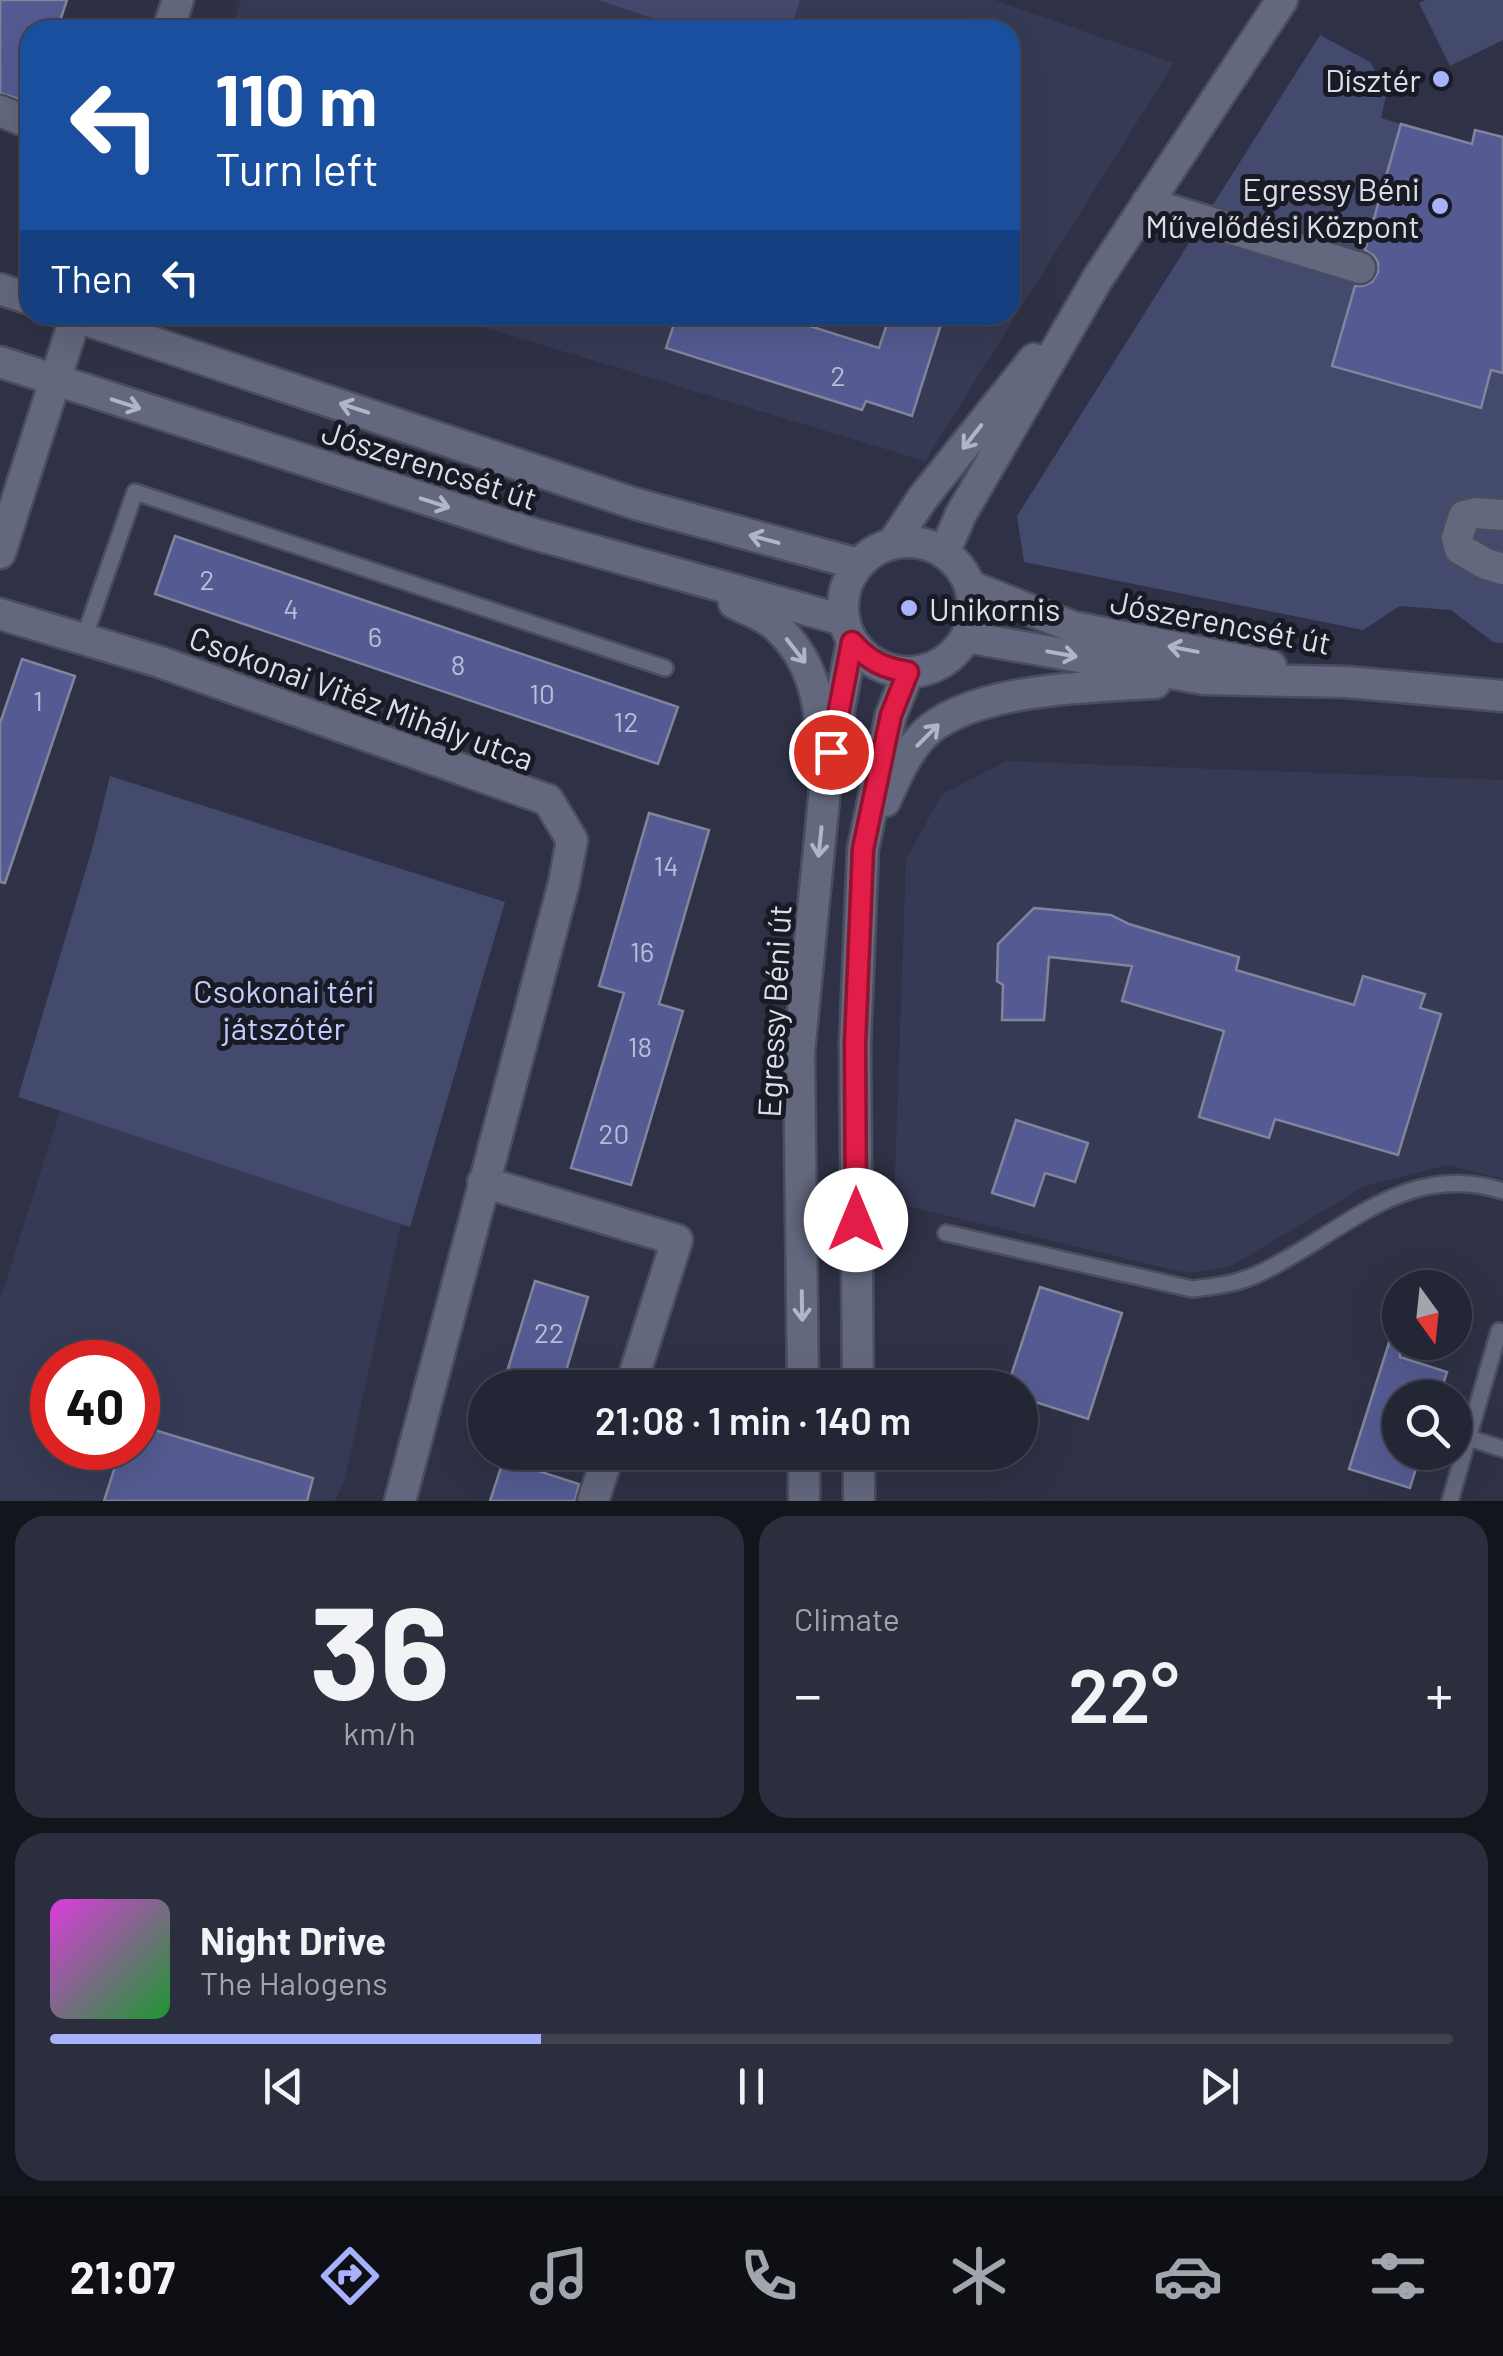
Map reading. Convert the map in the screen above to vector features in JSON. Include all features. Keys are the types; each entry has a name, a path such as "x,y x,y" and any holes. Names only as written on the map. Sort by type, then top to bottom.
{"street":[{"path":"944,553 961,514 1098,278 1282,0"},
{"path":"1148,203 1360,268"},
{"path":"893,543 922,500 1098,278"},
{"path":"0,553 72,325"},
{"name":"Jószerencsét út","path":"101,325 636,504 858,564"},
{"name":"Jószerencsét út","path":"0,362 847,631"},
{"path":"1503,515 1464,516 1457,538 1460,549 1503,569"},
{"path":"893,543 928,545 944,553 960,567 970,586 973,604 972,620 958,649 936,666 908,672 886,669 867,659 847,631 842,600 858,564 893,543"},
{"path":"687,578 773,624 805,660 818,704 826,778"},
{"name":"Jószerencsét út","path":"970,586 1073,627 1347,682"},
{"name":"Csokonai Vitéz Mihály utca","path":"0,614 160,662 548,800 572,840 564,883 400,1501"},
{"name":"Egressy Béni út","path":"803,1370 800,1054 826,778 847,631"},
{"name":"Jószerencsét út","path":"966,637 1204,679 1347,682 1503,696"},
{"path":"858,1370 855,1044 863,849 891,715 908,672"},
{"path":"863,849 900,768 927,731 958,710 1049,690 1204,679"},
{"path":"483,1182 677,1240 636,1370"},
{"path":"593,1501 602,1470"},
{"path":"804,1470 804,1501"},
{"path":"858,1470 859,1501"}],"lane":[{"path":"84,638 134,492 665,668"},
{"path":"946,1233 1192,1289 1230,1285 1261,1273 1396,1194 1446,1184 1489,1186 1503,1191"},
{"path":"1472,1425 1500,1331"},
{"path":"1472,1439 1503,1449"},
{"path":"1450,1501 1459,1470"}],"shaded area":[{"path":"241,0 995,0 1174,63 1020,309 1020,20 234,20"},
{"path":"477,325 1010,325 925,461"},
{"path":"1007,761 1503,780 1503,1179 1447,1165 1365,1186 1229,1267 1187,1273 894,1203 906,860 942,794"},
{"path":"60,1111 402,1220 344,1483 334,1501 0,1501 0,1300"}],"green space":[{"path":"598,0 800,0 793,20 658,20"},
{"path":"1503,0 1503,40 1450,66 1419,3"},
{"path":"1320,35 1370,62 1387,92 1381,118 1401,124 1332,365 1480,408 1503,331 1503,643 1493,642 1451,610 1400,606 1363,630 1024,562 1017,516"},
{"name":"Csokonai téri játszótér","path":"110,776 505,902 410,1227 18,1097"}],"building":[{"path":"0,0 67,0 60,20 20,20 20,100 0,93"},
{"name":"Egressy Béni Művelődési Központ","path":"1401,124 1472,144 1475,130 1503,137 1503,373 1491,370 1481,408 1332,366 1355,286 1372,282 1378,272 1374,256 1365,250"},
{"path":"674,325 807,325 879,348 887,325 941,325 912,416 866,401 862,410 666,348"},
{"path":"175,536 678,707 658,764 155,594"},
{"path":"22,659 75,676 5,883 0,882 0,723"},
{"path":"649,813 709,830 659,1004 683,1011 631,1185 571,1168 624,993 599,986"},
{"path":"1034,908 1111,915 1239,957 1236,970 1354,1005 1363,976 1425,994 1420,1008 1441,1014 1398,1155 1275,1119 1269,1138 1199,1117 1224,1031 1122,1001 1132,966 1049,957 1044,1020 1002,1020 998,944"},
{"path":"1016,1120 1088,1143 1075,1182 1045,1173 1034,1206 992,1193"},
{"path":"535,1281 588,1297 566,1370 508,1370"},
{"path":"1040,1287 1122,1313 1088,1419 1038,1403 1038,1370 1013,1370"},
{"path":"1384,1360 1409,1360 1447,1372 1445,1380 1382,1380 1382,1470 1416,1470 1410,1488 1349,1469"},
{"path":"160,1432 313,1478 307,1501 104,1501 114,1470 160,1470"},
{"path":"500,1470 535,1470 579,1484 575,1501 490,1501"}],"place":[{"name":"Dísztér","path":"1441,79"},
{"name":"Egressy Béni Művelődési Központ","path":"1440,206"},
{"name":"Unikornis","path":"909,608"}],"route":[{"path":"831,752 852,642 867,659 886,669 908,672 891,715 863,849 855,1044 856,1220"}]}
